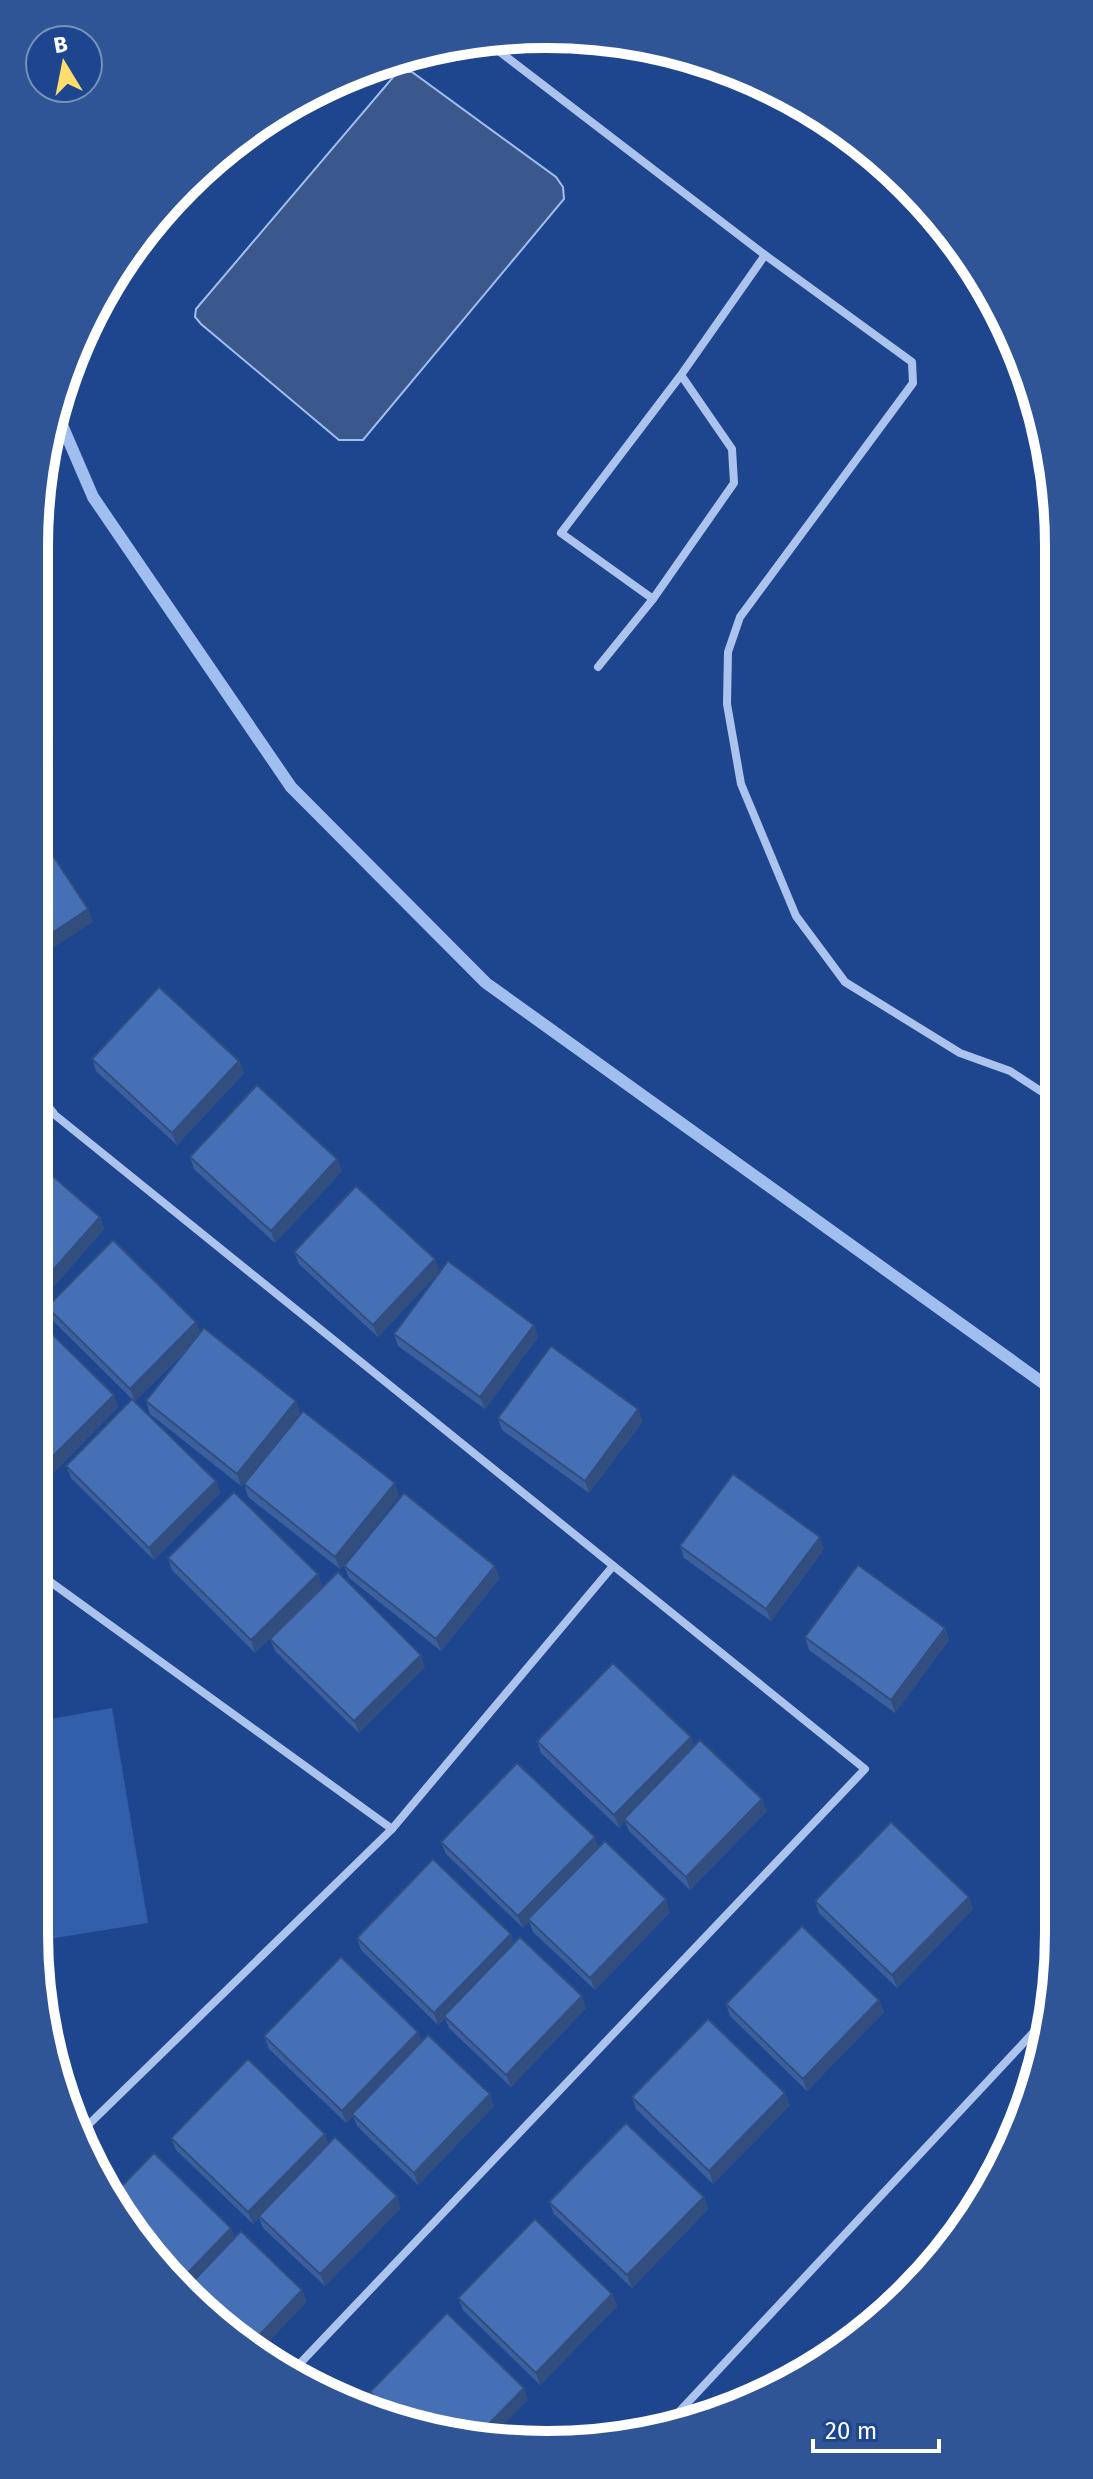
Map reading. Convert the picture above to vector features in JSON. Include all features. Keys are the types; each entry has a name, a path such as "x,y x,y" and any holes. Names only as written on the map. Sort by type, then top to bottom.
{"street":[{"path":"498,50 765,255 912,362 913,383 740,617 728,652 727,704 741,784 796,916 845,982 960,1053 1010,1071 1045,1094"},
{"path":"653,599 561,533 681,375 765,255"},
{"path":"598,667 653,599 734,483 732,449 681,375"},
{"path":"48,1106 55,1115 865,1769 299,2365"},
{"path":"87,2126 392,1829 613,1566"},
{"path":"48,1580 392,1829"},
{"path":"677,2414 1035,2031"}],"shaded area":[{"path":"412,72 556,177 563,187 564,199 363,440 339,440 201,324 195,317 196,309 394,76"},
{"path":"112,1708 148,1923 49,1939 48,1719"}],"building":[{"path":"48,848 88,909 48,936"},
{"path":"159,987 239,1061 172,1133 92,1059"},
{"path":"257,1085 337,1159 271,1231 190,1157"},
{"path":"48,1172 100,1217 48,1276"},
{"path":"356,1186 435,1259 373,1325 294,1252"},
{"path":"113,1240 196,1322 130,1389 48,1306"},
{"path":"448,1261 534,1325 480,1397 394,1334"},
{"path":"204,1328 296,1401 237,1474 146,1401"},
{"path":"48,1330 114,1395 48,1461"},
{"path":"551,1346 638,1409 585,1481 498,1418"},
{"path":"132,1399 216,1481 149,1548 66,1466"},
{"path":"303,1411 395,1483 335,1557 244,1484"},
{"path":"733,1474 820,1537 766,1609 680,1546"},
{"path":"234,1492 318,1574 251,1640 168,1558"},
{"path":"404,1493 495,1566 436,1639 344,1566"},
{"path":"858,1565 945,1628 891,1700 805,1637"},
{"path":"338,1572 421,1655 354,1721 270,1639"},
{"path":"613,1663 691,1737 614,1815 537,1741"},
{"path":"700,1740 762,1799 686,1877 624,1819"},
{"path":"517,1763 595,1837 518,1916 441,1842"},
{"path":"891,1822 969,1897 892,1975 815,1901"},
{"path":"605,1841 666,1899 590,1978 528,1919"},
{"path":"433,1859 511,1934 434,2013 357,1938"},
{"path":"802,1926 879,2000 803,2079 726,2004"},
{"path":"520,1937 582,1996 506,2075 444,2016"},
{"path":"341,1957 418,2032 342,2111 264,2036"},
{"path":"708,2019 785,2093 709,2171 632,2097"},
{"path":"428,2035 490,2094 414,2173 352,2114"},
{"path":"248,2059 325,2134 248,2212 171,2138"},
{"path":"626,2123 704,2197 627,2275 549,2202"},
{"path":"335,2137 397,2196 320,2274 259,2216"},
{"path":"154,2153 231,2228 185,2275 151,2236 119,2189"},
{"path":"535,2219 612,2294 536,2373 458,2298"},
{"path":"241,2231 302,2290 257,2338 192,2283"},
{"path":"447,2313 524,2388 485,2427 386,2405 370,2392"}],"waterway":[{"path":"63,427 93,497 291,787 486,983 1045,1384"}]}
